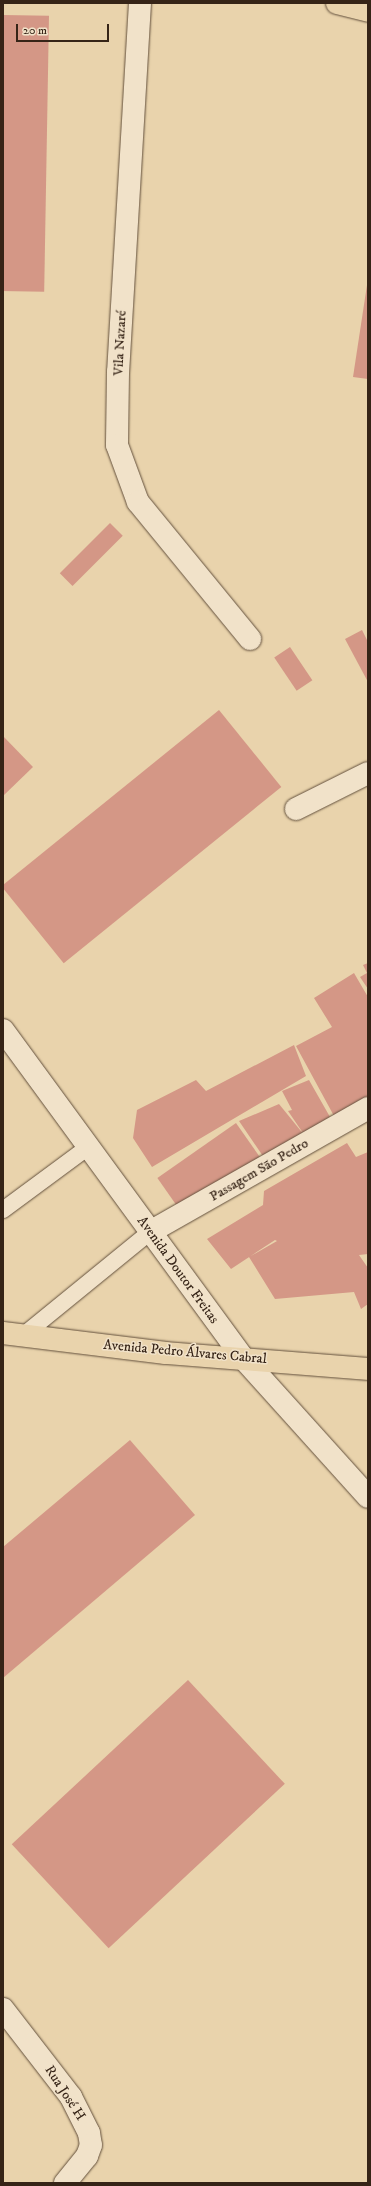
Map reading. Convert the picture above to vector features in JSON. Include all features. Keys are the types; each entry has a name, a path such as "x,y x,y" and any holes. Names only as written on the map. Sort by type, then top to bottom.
{"main road":[{"path":"337,3 368,11"},
{"name":"Avenida Pedro Álvares Cabral","path":"3,1333 25,1334 166,1353 368,1369"}],"street":[{"name":"Vila Nazaré","path":"140,3 118,372 117,445 138,502 250,639"},
{"path":"296,809 368,773"},
{"name":"Avenida Doutor Freitas","path":"3,1030 242,1358 368,1497"},
{"name":"Passagem São Pedro","path":"150,1232 368,1108"},
{"name":"Rua José H","path":"3,2009 71,2098 89,2133 91,2145 87,2156 65,2183"}],"lane":[{"path":"3,1210 88,1147"},
{"path":"25,1334 150,1232"}],"building":[{"path":"3,15 49,16 44,292 3,291"},
{"path":"368,285 368,379 353,377"},
{"path":"110,523 123,536 73,586 60,573"},
{"path":"362,630 368,642 368,682 345,639"},
{"path":"290,647 312,680 297,691 274,658"},
{"path":"219,710 281,787 64,963 3,888 3,885"},
{"path":"3,736 33,767 3,796"},
{"path":"368,963 368,989 360,977 367,973 363,965"},
{"path":"354,973 368,997 368,1098 334,1116 296,1046 332,1027 314,998"},
{"path":"294,1045 306,1076 152,1167 133,1138 137,1110 196,1080 206,1091"},
{"path":"309,1080 334,1124 269,1165 239,1121 279,1104 305,1136 288,1111 292,1110 282,1091"},
{"path":"236,1123 263,1162 184,1217 157,1178"},
{"path":"347,1143 356,1157 368,1152 368,1254 359,1255 368,1268 368,1304 361,1309 354,1292 275,1299 249,1257 231,1269 207,1239 263,1205 264,1191","holes":["275,1240 277,1241 251,1256"]},
{"path":"130,1440 195,1515 3,1678 3,1547"},
{"path":"188,1680 285,1784 109,1948 12,1844"}]}
